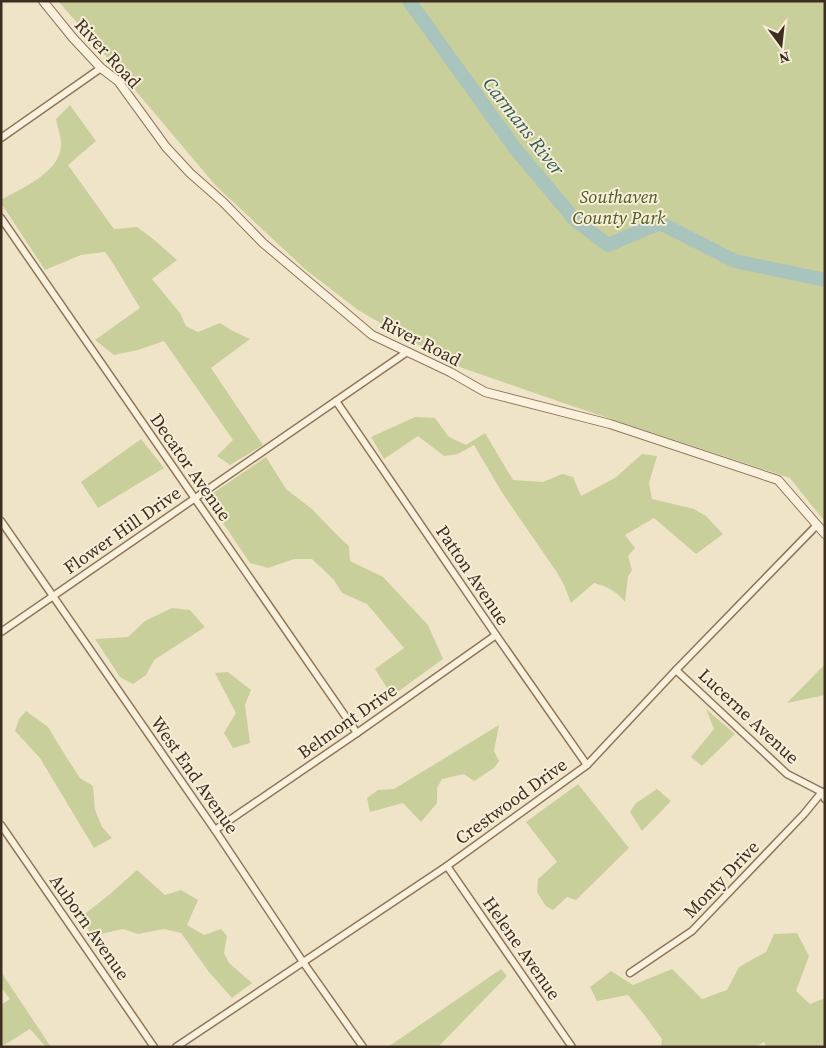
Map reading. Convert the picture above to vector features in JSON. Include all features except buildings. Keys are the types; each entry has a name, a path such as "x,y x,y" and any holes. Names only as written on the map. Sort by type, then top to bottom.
{"street":[{"name":"River Road","path":"43,1 73,38 101,68 118,81 166,147 190,173 263,243 372,335 450,372 485,392 610,424 778,480 825,534"},
{"path":"1,138 101,68"},
{"name":"Decator Avenue","path":"1,218 357,732"},
{"name":"Flower Hill Drive","path":"1,632 407,352"},
{"name":"Patton Avenue","path":"336,401 586,765"},
{"name":"West End Avenue","path":"1,521 363,1047"},
{"name":"Crestwood Drive","path":"176,1047 447,866 586,765 816,525"},
{"name":"Belmont Drive","path":"215,830 496,636"},
{"name":"Lucerne Avenue","path":"676,670 787,774 823,792"},
{"path":"823,792 825,799"},
{"name":"Monty Drive","path":"630,972 692,931 823,792"},
{"name":"Auborn Avenue","path":"1,825 154,1047"},
{"name":"Helene Avenue","path":"447,866 572,1047"}],"green space":[{"name":"Southaven County Park","path":"58,1 825,1 825,522 790,478 451,364 358,310 306,270 216,186"},
{"path":"70,105 96,141 68,165 114,229 137,227 177,260 152,279 180,313 186,326 198,332 220,323 250,339 211,368 263,445 230,465 217,456 233,440 164,341 138,350 114,355 95,340 140,308 105,252 81,255 45,270 1,203 1,200 38,179 54,164 59,156 61,146 56,119"},
{"path":"415,417 435,418 449,437 466,445 485,433 513,480 543,482 562,474 573,477 581,496 615,478 642,454 657,456 649,483 652,499 694,509 706,516 723,534 696,554 654,518 625,535 635,548 628,556 632,570 628,577 625,602 611,590 594,583 571,603 558,574 503,494 474,445 458,454 444,456 418,436 384,459 371,437"},
{"path":"141,439 164,468 98,508 81,482"},
{"path":"266,457 286,489 312,509 349,546 350,561 383,577 428,625 443,659 392,696 375,669 404,648 367,604 342,593 334,580 312,559 294,559 268,568 250,563 206,498"},
{"path":"172,608 190,610 205,627 154,660 146,675 133,684 120,677 95,639 128,637 145,621"},
{"path":"825,664 825,695 787,703"},
{"path":"228,672 251,690 245,705 250,743 233,748 224,733 236,713 215,673"},
{"path":"706,709 735,734 702,766 691,757 714,729"},
{"path":"26,711 48,727 80,778 93,786 95,810 102,827 112,838 94,848 40,758 15,731 19,719"},
{"path":"499,725 494,751 499,761 494,768 474,781 464,774 442,779 437,788 437,803 421,822 403,803 370,812 367,798 378,790 394,789"},
{"path":"578,784 629,848 576,900 567,897 553,910 546,906 537,892 538,879 557,862 526,822"},
{"path":"657,789 671,801 642,831 630,812 636,803"},
{"path":"137,870 165,895 181,890 198,900 187,925 204,935 221,929 227,936 224,953 229,963 252,983 232,998 209,972 181,933 164,929 138,934 123,929 92,936 81,917"},
{"path":"797,933 809,956 796,991 810,1004 825,998 825,1047 767,1047 764,1042 756,1047 661,1047 662,1039 628,995 597,1001 590,987 611,971 633,985 672,969 702,999 727,990 739,967 766,952 774,934"},
{"path":"501,969 507,976 438,1047 388,1047"},
{"path":"1,972 51,1047 46,1047 30,1029 1,1047 1,1005 10,999 1,987"}],"waterway":[{"name":"Carmans River","path":"409,1 514,147 575,220 608,245 660,223 735,261 825,280"}]}
